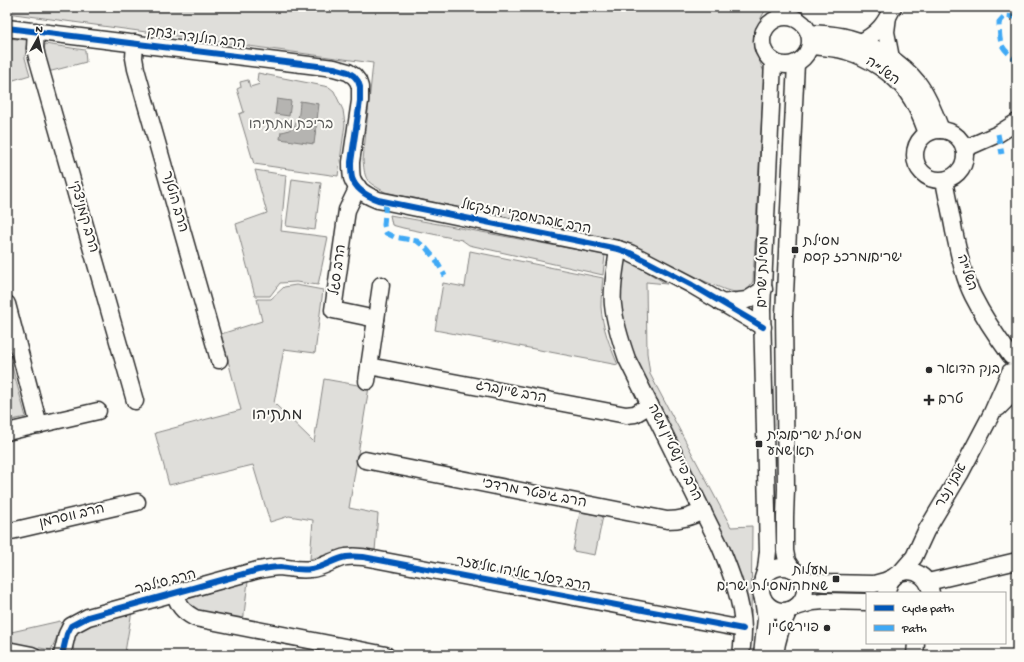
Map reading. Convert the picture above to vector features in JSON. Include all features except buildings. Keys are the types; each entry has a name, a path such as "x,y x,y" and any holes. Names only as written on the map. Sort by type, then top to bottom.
{"street":[{"path":"861,42 881,28 890,11"},
{"path":"890,11 886,32 891,58"},
{"path":"777,12 793,17 799,13 807,28 810,40 807,53 802,59 790,65 784,65 773,61 768,57 762,45 763,32 766,26 777,12"},
{"name":"הרב הולנדר יצחק","path":"7,28 334,68 348,72 354,76 360,87 360,101 352,162 352,179 358,187"},
{"name":"הרב קמניצקי","path":"36,31 35,48 135,401"},
{"path":"810,40 839,36 850,38 874,48 898,63 918,83 926,96 935,115 934,132"},
{"name":"השל”ה","path":"810,40 826,48 846,51 868,60 889,74 907,92 922,120 934,132"},
{"name":"הרב הוטנר","path":"135,44 134,58 136,69 219,360"},
{"name":"מסילת ישרים","path":"764,578 768,551 762,310 773,61"},
{"name":"מסילת ישרים","path":"796,63 784,315 786,488 785,551 787,561 797,574"},
{"path":"964,149 998,134 1017,122"},
{"path":"949,131 961,142 964,149 965,157 963,165 952,177 944,180 930,178 923,174 918,168 914,155 916,146 920,139 934,132 949,131"},
{"name":"השל\"ה","path":"944,180 959,256 966,278 973,296 984,316 1014,365"},
{"name":"הרב אברמסקי יחזקאל","path":"358,187 365,194 378,200 618,249 630,253 709,295 763,327"},
{"name":"הרב סגל","path":"358,187 347,210 332,310 376,319"},
{"name":"הרב פיינשטיין משה","path":"618,249 613,304 620,340 627,359 703,511 730,569 741,609 743,629 741,655"},
{"path":"376,319 381,285"},
{"path":"721,303 747,300 764,289"},
{"path":"7,304 39,425"},
{"name":"הרב שיינברג","path":"376,319 368,374 626,415 635,414 650,405"},
{"name":"אבני נזר","path":"898,575 914,557 926,531 960,474 991,415 1014,365"},
{"name":"אבני נזר","path":"991,415 1017,389"},
{"path":"7,432 98,411"},
{"name":"הרב גיפטר מרדכי","path":"365,460 667,520 678,520 703,511"},
{"name":"הרב ווסרמן","path":"7,532 137,502"},
{"name":"הרב דסלר אליהו אליעזר","path":"299,570 311,570 346,557 360,557 743,629"},
{"path":"914,557 927,585"},
{"path":"927,585 1017,561"},
{"name":"הרב סילבר","path":"62,655 67,634 72,626 88,616 258,570 281,567 299,570"},
{"path":"762,655 766,619 761,585 764,578 773,569 786,567 815,582 874,584 885,582 898,575 912,571 927,585"},
{"path":"927,585 1017,572"},
{"path":"775,655 781,626 792,608 801,601 804,594 805,587 797,574"},
{"path":"887,592 890,582 898,575"},
{"path":"174,593 183,610 194,618 386,655"},
{"path":"763,599 768,605 781,611 813,602 866,602"},
{"path":"7,650 32,655"}],"green space":[{"path":"7,7 767,7 761,18 755,45 764,72 753,281 749,289 740,293 726,290 682,272 616,240 385,192 370,183 366,177 363,160 373,63 7,13"},
{"path":"7,38 27,40 25,58 30,75 7,82"},
{"path":"45,44 85,50 86,62 48,72 44,52"},
{"name":"בריכת מתתיהו","path":"258,73 329,87 334,91 343,110 345,124 338,176 254,164 239,114 244,112 237,89 241,87 240,82 248,80 250,87 260,84 257,81"},
{"path":"255,170 286,175 281,231 328,237 318,285 296,282 280,283 270,296 255,296 236,224 267,213"},
{"path":"292,179 321,183 315,230 286,226"},
{"path":"390,215 605,255 603,275 469,245 462,240 392,225"},
{"path":"470,251 603,278 601,307 603,322 609,344 618,365 435,330 443,283 465,287"},
{"path":"624,258 667,284 646,282 647,353 650,374 731,527 752,526 751,629 744,590 737,566 727,542 630,344 624,325 621,305"},
{"path":"296,285 323,290 315,353 284,349 274,403 314,442 324,379 369,387 349,508 378,514 375,551 347,549 310,559 313,520 289,516 270,522 253,465 169,485 155,433 241,410 221,334 262,321 257,299 271,299 284,287"},
{"path":"7,349 26,417 7,421"},
{"path":"580,512 603,516 595,555 573,551"},
{"path":"248,581 243,623 196,612 188,604 188,599"},
{"path":"132,611 125,652 140,655 80,655 76,653 72,646 76,631 85,624"},
{"path":"60,621 62,626 51,650 7,642 7,633"}],"shaded area":[{"path":"277,99 291,101 289,116 275,114"},
{"path":"300,101 319,104 314,144 280,139 281,132 287,131 295,125 298,117"}],"marked path":[{"path":"1017,15 1014,17 1005,16 999,23 1000,41 1007,52 1017,60"},
{"path":"998,134 1002,154"},
{"path":"386,202 384,225 386,233 394,237 417,241 426,248 436,260 445,276"},
{"path":"775,652 784,655"}],"cycle path":[{"path":"7,28 334,68 348,72 354,76 360,87 360,101 351,162 352,178 356,186 366,194 378,200 618,249 630,253 692,285 763,327"},
{"path":"62,655 67,634 71,626 88,617 258,570 280,567 307,570 349,557 371,558 743,629"}],"place":[{"name":"מסילת ישרים/מרכז קסם","path":"795,250"},
{"name":"בנק הדואר","path":"929,370"},
{"name":"טרם","path":"929,400"},
{"name":"מסילת ישרים/בית תא שמע","path":"759,444"},
{"name":"מעלות שמחה/מסילת ישרים","path":"836,579"},
{"name":"פוירשטיין","path":"827,628"}],"district":[{"name":"מתתיהו","path":"277,416"}]}
